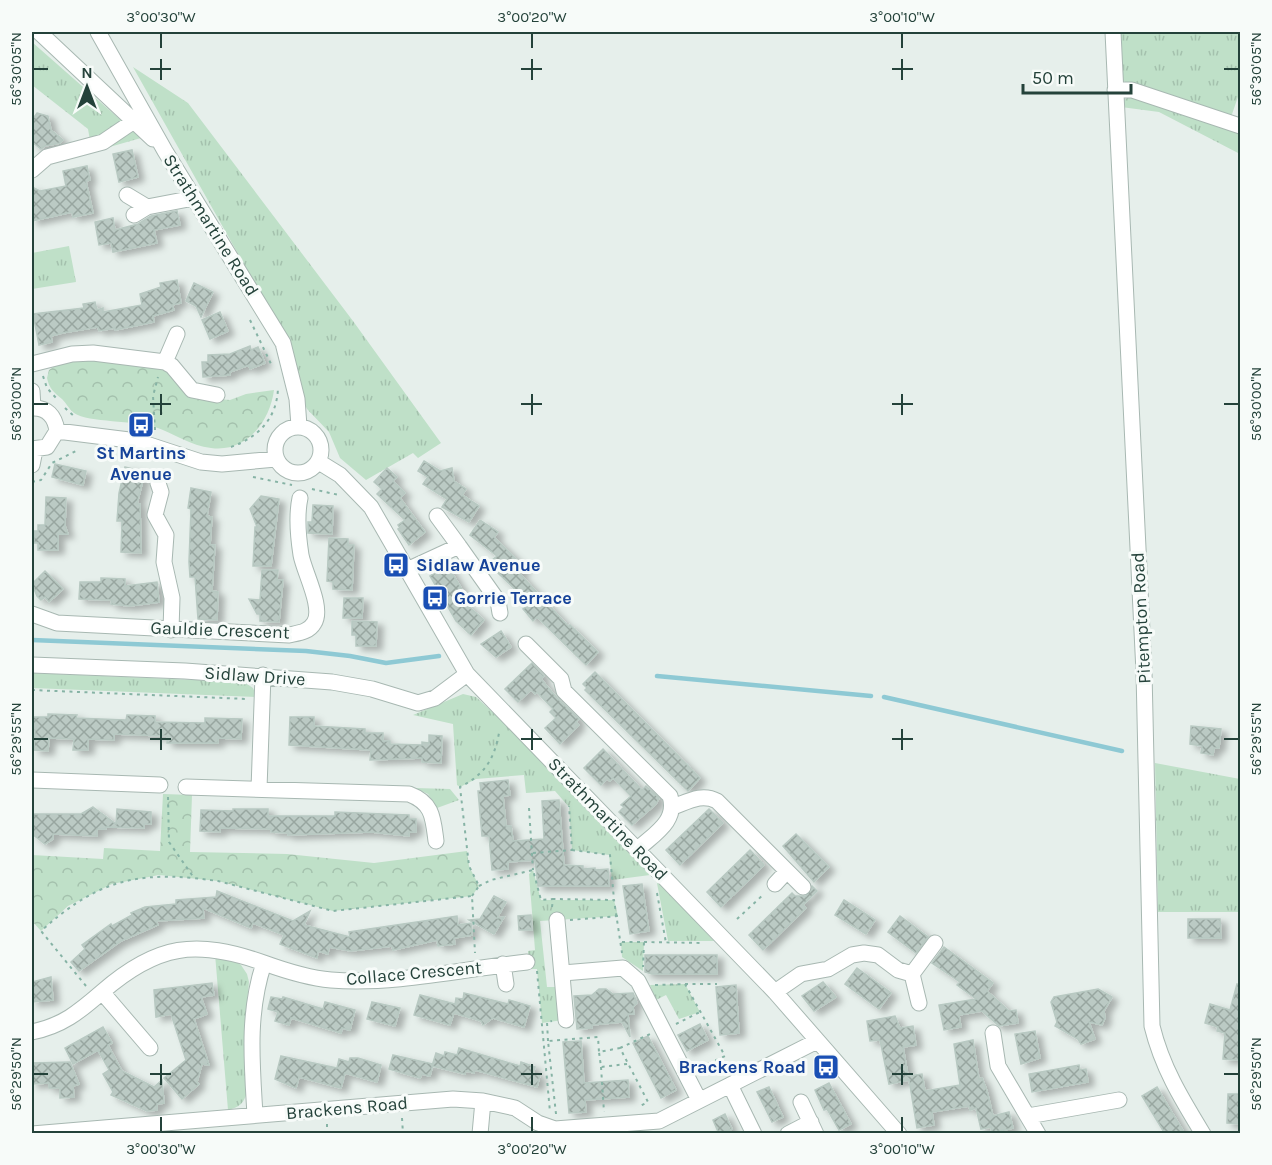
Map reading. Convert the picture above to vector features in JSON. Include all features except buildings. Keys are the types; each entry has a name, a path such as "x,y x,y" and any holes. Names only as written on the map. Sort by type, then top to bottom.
{"street":[{"path":"39,32 165,151"},
{"name":"Strathmartine Road","path":"98,32 165,151 283,343 297,399 298,426"},
{"name":"Pitempton Road","path":"1113,32 1143,672 1152,1026 1159,1054 1172,1083 1203,1134"},
{"path":"1115,90 1131,90 1240,126"},
{"path":"32,170 47,158 103,142 134,122"},
{"path":"127,195 140,211 194,198"},
{"path":"165,362 177,334"},
{"path":"32,364 72,354 93,352 165,362 172,366 185,385 205,394 217,395"},
{"path":"32,391 32,408 47,411 53,417 57,431 47,447 32,454"},
{"path":"291,427 307,428 319,438 322,446 319,462 314,468 300,473 286,470 276,459 276,444 279,436 291,427"},
{"path":"57,431 152,444 201,462 222,464 276,459"},
{"name":"Strathmartine Road","path":"319,462 356,489 371,507 467,674 775,992 899,1134"},
{"path":"158,483 161,492 155,515 166,535 164,562 172,598 171,630"},
{"name":"Gauldie Crescent","path":"32,614 57,623 289,634 305,631 315,623 318,610 301,555 296,519 300,498"},
{"path":"437,516 498,601 500,613"},
{"path":"407,570 459,546"},
{"path":"526,644 561,679 564,691 670,796 673,807 670,819 638,849"},
{"name":"Sidlaw Drive","path":"32,664 263,675 362,687 418,703 435,698 467,674"},
{"path":"259,789 263,675"},
{"path":"32,780 164,790"},
{"path":"186,787 409,794 422,799 431,813 436,842"},
{"path":"673,807 699,797 709,797 717,801 802,887"},
{"path":"775,884 787,871"},
{"path":"557,920 566,1020"},
{"path":"912,974 935,943"},
{"name":"Collace Crescent","path":"32,1032 52,1028 71,1019 128,970 149,959 183,950 215,948 295,974 329,980 367,981 527,962"},
{"path":"775,992 801,974 828,969 852,955 864,953 878,955 898,970 912,974"},
{"path":"255,1115 250,1034 255,989 264,963"},
{"name":"Collace Crescent","path":"503,964 506,984"},
{"path":"563,973 623,968 642,979 667,1027 699,1100"},
{"path":"912,974 919,1003"},
{"path":"99,994 150,1048"},
{"path":"993,1032 998,1066 1038,1134"},
{"name":"Brackens Road","path":"32,1134 453,1099 483,1101 515,1108 538,1123 555,1129 632,1124 659,1120 817,1041"},
{"path":"730,1085 754,1134"},
{"path":"1028,1116 1119,1100"},
{"path":"480,1134 483,1101"},
{"path":"788,1134 814,1128 801,1102"}],"path":[{"path":"152,444 156,421 153,396 161,367 165,362"},
{"path":"32,690 262,700"},
{"path":"479,886 469,866 460,788 485,771 495,752 499,733"},
{"path":"164,790 169,842 194,878"},
{"path":"569,806 572,850"},
{"path":"530,808 533,870 541,900 614,900"},
{"path":"533,853 572,850 610,855 623,968"},
{"path":"476,968 472,896 479,886 491,880 533,870"},
{"path":"99,994 41,931 68,906 112,884 159,875 218,880 333,911 472,896"},
{"path":"737,919 775,884"},
{"path":"656,887 666,943"},
{"path":"553,899 552,918 557,920 618,916"},
{"path":"621,942 704,943"},
{"path":"644,942 642,979 650,985 717,984"},
{"path":"527,962 528,969 537,968 551,1113 555,1129"},
{"path":"685,984 725,1056 696,1070"},
{"path":"600,1052 620,1048 700,1011"},
{"path":"555,1129 548,1041 598,1037 605,1126"},
{"path":"620,1048 648,1102 632,1110 632,1124"},
{"path":"601,1066 627,1064"}],"green space":[{"path":"1118,32 1240,32 1240,91 1230,120 1123,81 1119,72"},
{"path":"32,42 141,138 92,152 88,129 32,85"},
{"path":"133,67 188,103 353,321 441,443 418,458 413,453 366,480 340,458 329,432 307,409 299,392 287,341"},
{"path":"1131,96 1240,129 1240,154 1159,112 1121,107 1123,100"},
{"path":"69,246 76,282 32,289 32,253"},
{"path":"93,359 166,368 204,398 230,400 246,394 274,390 272,402 262,423 246,440 224,448 204,447 155,427 90,418 74,413 51,387 47,378 49,370 59,363"},
{"path":"32,673 244,682 253,688 257,697 32,688"},
{"path":"463,694 476,697 522,739 650,875 612,880 609,855 572,850 569,807 555,791 526,793 524,775 476,779 460,787 457,785 453,724 413,715"},
{"path":"1155,763 1240,779 1240,912 1158,912"},
{"path":"415,788 450,789 459,800 437,808 428,794"},
{"path":"163,794 192,795 190,852 287,854 374,863 467,851 469,866 479,886 472,896 333,911 218,881 159,875 112,884 68,906 41,931 32,921 32,855 103,859 104,848 160,851"},
{"path":"533,870 541,900 614,900 618,916 540,921 547,987 559,987 563,1020 542,1023 537,969 528,969 528,951 535,950 529,874"},
{"path":"656,878 714,941 668,941"},
{"path":"621,942 644,942 643,971 622,957"},
{"path":"215,954 230,958 241,965 249,982 244,1034 247,1092 241,1104 228,1110"},
{"path":"685,984 700,1012 679,1019 666,995 656,1000 650,985"}],"waterway":[{"path":"32,640 306,651 386,663 439,656"},
{"path":"657,676 871,696"},
{"path":"884,697 1122,751"}],"place":[{"name":"St Martins Avenue","path":"141,425"},
{"name":"Sidlaw Avenue","path":"396,565"},
{"name":"Gorrie Terrace","path":"435,598"},
{"name":"Brackens Road","path":"826,1067"}]}
